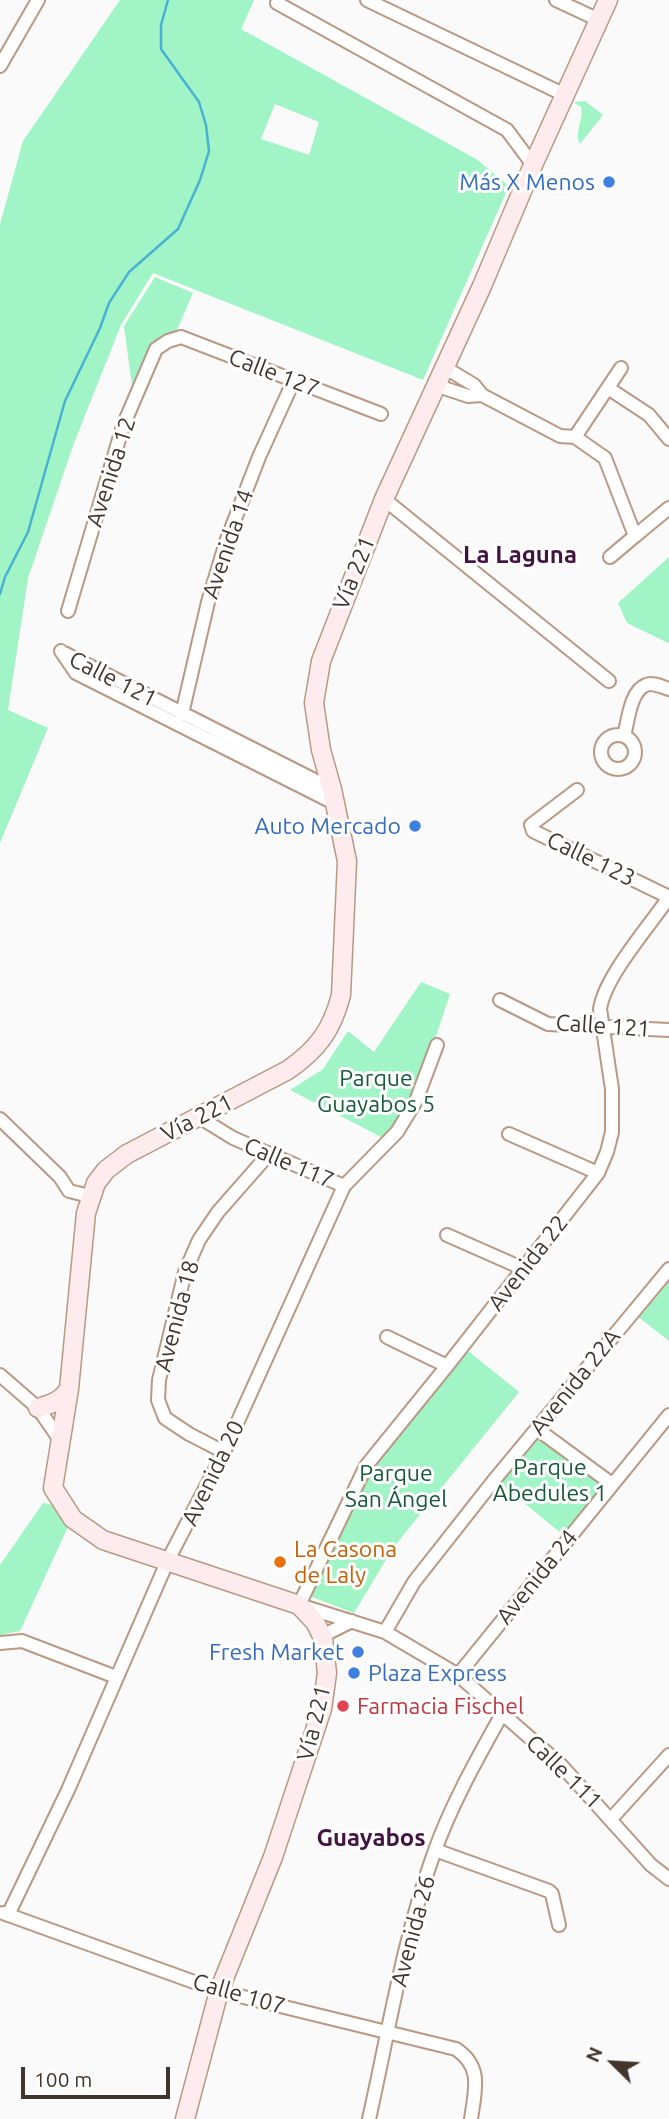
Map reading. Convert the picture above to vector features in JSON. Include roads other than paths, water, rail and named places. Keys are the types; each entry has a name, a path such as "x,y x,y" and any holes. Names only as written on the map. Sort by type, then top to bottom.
{"main road":[{"name":"Vía 221","path":"185,2119 219,1991 273,1857 318,1722 327,1673 322,1636 315,1622 299,1605 103,1540 73,1519 53,1488 69,1389 86,1213 96,1182 106,1170 127,1154 288,1070 305,1058 321,1041 335,1016 341,995 347,862 319,738 314,703 316,684 329,638 384,499 486,279 533,165 608,0"},
{"path":"38,1408 64,1398 69,1389"}],"street":[{"path":"0,66 38,0"},
{"path":"367,0 565,95"},
{"path":"556,0 599,20"},
{"path":"277,3 507,130 533,165"},
{"name":"Calle 127","path":"167,341 181,337 381,414"},
{"name":"Avenida 12","path":"68,611 123,426 156,349 167,341"},
{"path":"444,367 474,385 482,395 560,436 575,437 605,458 635,536"},
{"path":"575,437 621,368"},
{"name":"Avenida 14","path":"182,714 208,602 226,542 259,457 294,380"},
{"path":"435,385 468,396 482,395"},
{"path":"608,388 649,415 669,439"},
{"path":"384,499 609,681"},
{"path":"610,557 669,508"},
{"name":"Calle 121","path":"61,651 182,714 334,796 76,673 61,651"},
{"path":"624,736 638,691 653,684 669,689"},
{"name":"Calle 123","path":"577,790 531,825 533,831 669,898"},
{"name":"Avenida 22","path":"299,1605 366,1466 598,1173 612,1132 612,1089 600,1009 606,987 669,898"},
{"name":"Calle 121","path":"500,1000 548,1024 669,1030"},
{"name":"Avenida 20","path":"4,1913 68,1790 168,1560 224,1452 344,1186 397,1132 416,1101 437,1045"},
{"name":"Calle 117","path":"199,1116 233,1138 268,1155 344,1186"},
{"path":"0,1119 60,1177 69,1191 90,1196"},
{"path":"509,1134 598,1173"},
{"name":"Avenida 18","path":"224,1452 165,1418 158,1400 159,1380 185,1272 199,1240 218,1212 268,1155"},
{"path":"447,1235 524,1269"},
{"name":"Avenida 22A","path":"385,1632 414,1582 669,1269"},
{"path":"387,1337 447,1366"},
{"path":"0,1375 38,1408 60,1440"},
{"name":"Avenida 24","path":"458,1675 669,1415"},
{"path":"537,1429 612,1484"},
{"name":"Calle 111","path":"299,1605 385,1632 458,1675 561,1765 651,1865 669,1879"},
{"path":"322,1636 352,1621"},
{"path":"0,1643 22,1641 116,1677"},
{"name":"Avenida 26","path":"369,2119 406,1944 435,1850 461,1790 502,1714"},
{"path":"611,1819 669,1755"},
{"path":"435,1850 549,1891 559,1925"},
{"name":"Calle 107","path":"4,1913 219,1991 456,2049 468,2057 475,2068 471,2119"}],"waterway":[{"path":"0,594 5,577 28,532 65,401 109,303 129,272 178,229 200,180 209,151 206,125 199,102 161,49 161,25 168,0"}],"place":[{"name":"Más X Menos","path":"609,182"},
{"name":"Auto Mercado","path":"415,826"},
{"name":"La Casona de Laly","path":"280,1562"},
{"name":"Fresh Market","path":"358,1652"},
{"name":"Plaza Express","path":"354,1673"},
{"name":"Farmacia Fischel","path":"343,1706"}],"district":[{"name":"La Laguna","path":"520,555"},
{"name":"Guayabos","path":"371,1838"}],"park label":[{"name":"Parque Guayabos 5","path":"376,1091"},
{"name":"Parque Abedules 1","path":"550,1480"},
{"name":"Parque San Ángel","path":"396,1486"}]}
